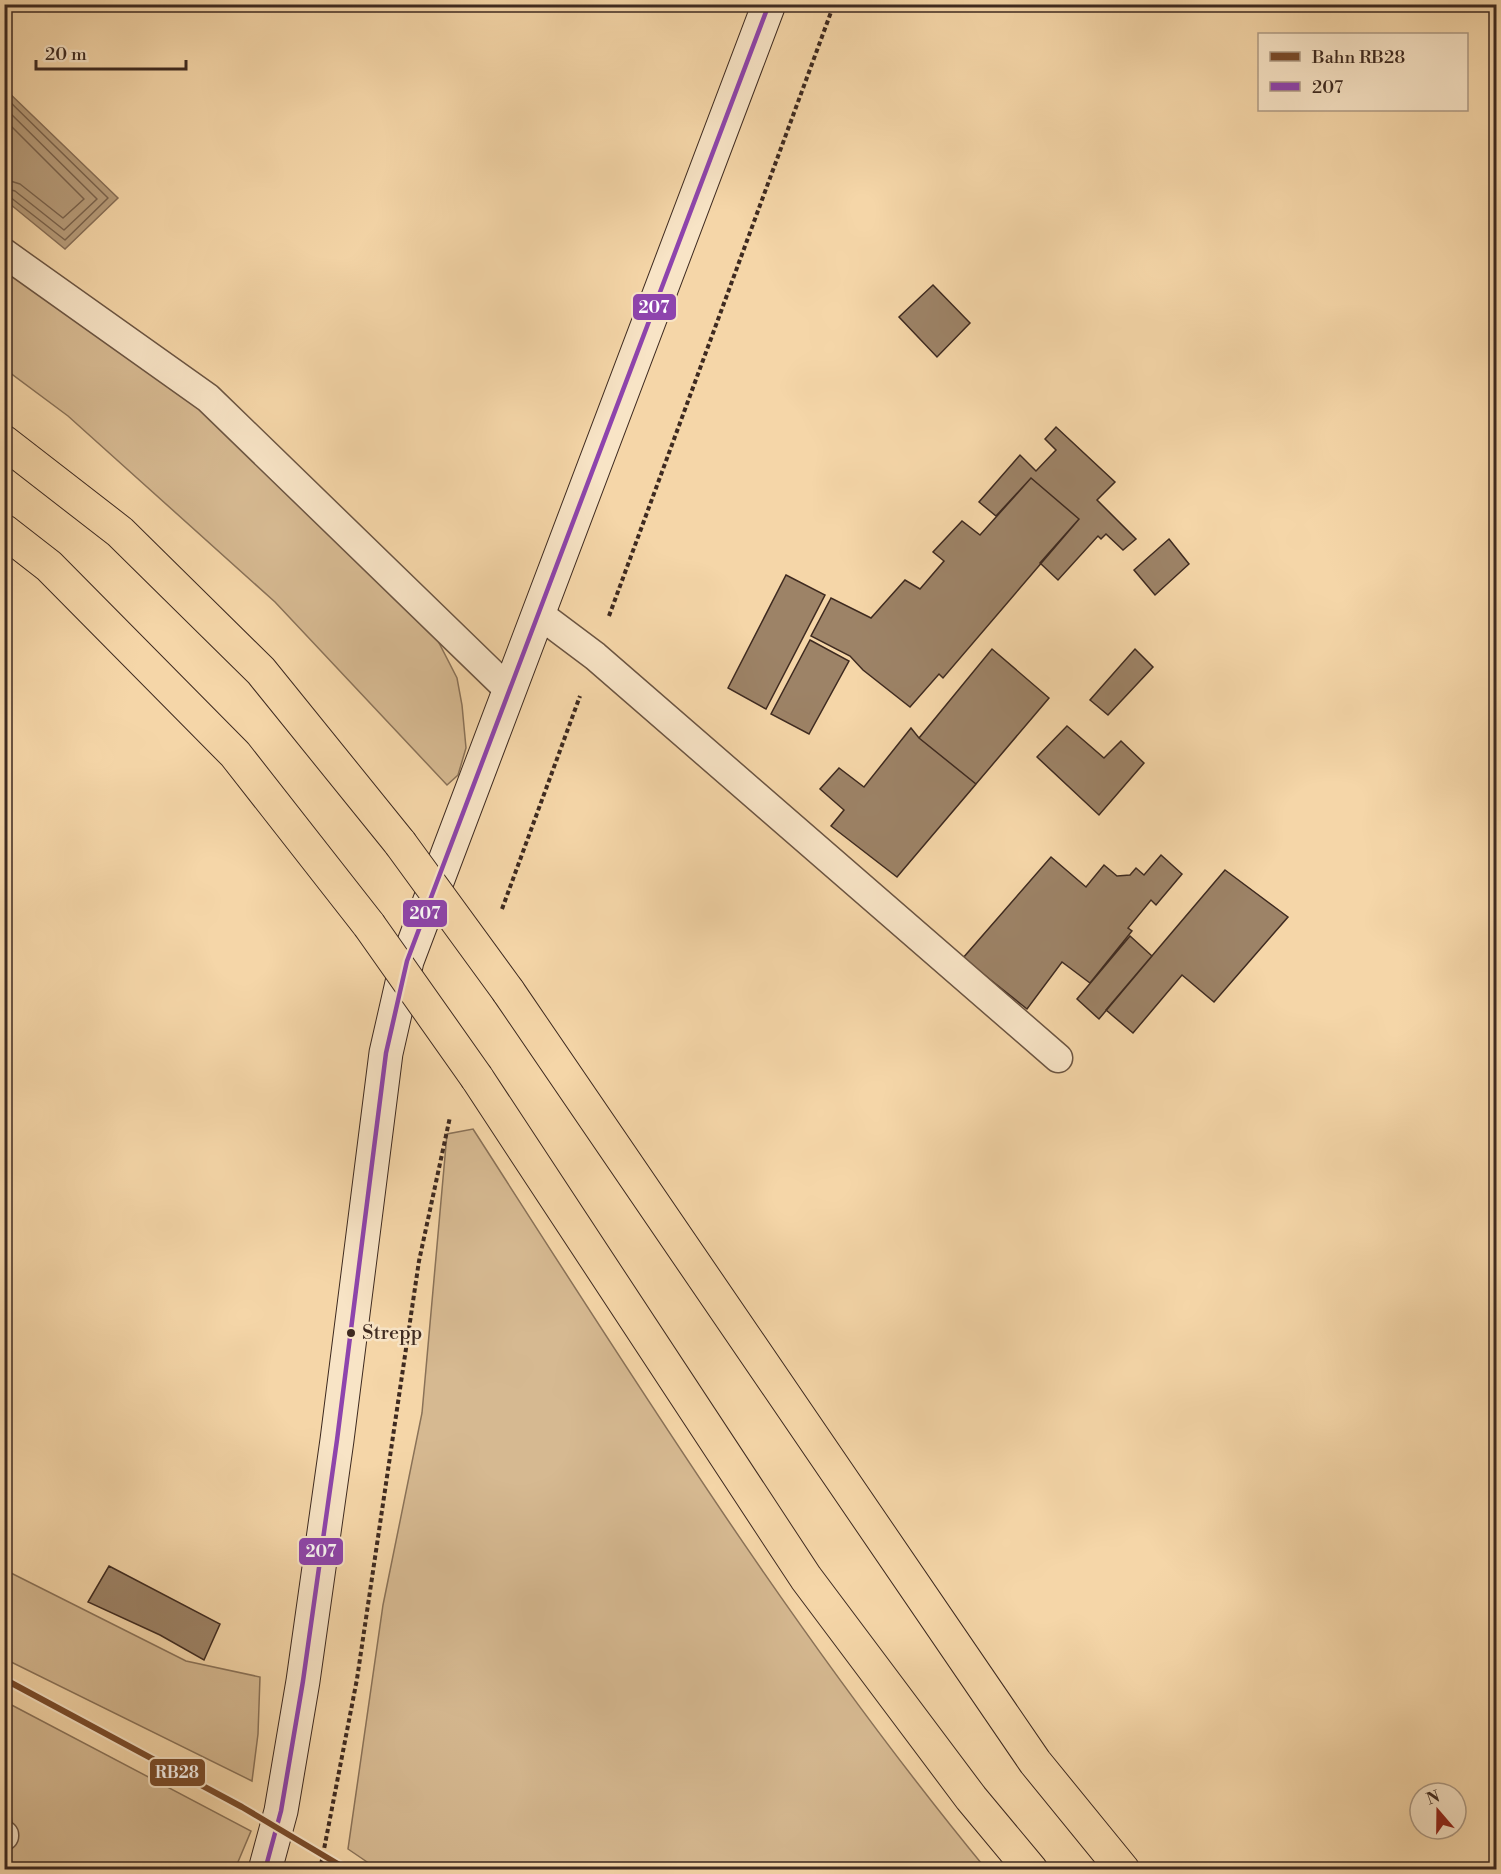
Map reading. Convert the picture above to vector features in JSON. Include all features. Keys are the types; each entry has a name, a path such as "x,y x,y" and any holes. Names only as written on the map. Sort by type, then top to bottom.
{"main road":[{"path":"4,442 120,532 261,671 400,843 508,991 1035,1762 1123,1869"},
{"path":"4,531 49,566 235,754 369,925 477,1078 806,1578 971,1798 1031,1869"}],"street":[{"path":"265,1869 281,1811 303,1682 337,1440 386,1053 407,961 769,4"}],"lane":[{"path":"4,254 208,398 509,690"},
{"path":"539,614 595,656 1058,1059"}],"path":[{"path":"498,920 834,4"},
{"path":"320,1869 357,1679 419,1261 452,1112"}],"shaded area":[{"path":"4,267 179,389 326,522 438,641 457,678 466,748 458,775 447,785 275,602 68,416 5,369"},
{"path":"473,1129 656,1413 782,1599 916,1781 986,1869 379,1870 348,1849 383,1605 422,1413 447,1134"},
{"path":"5,1570 186,1661 260,1677 258,1734 252,1781 5,1659"},
{"path":"4,1701 251,1831 235,1869 5,1869 5,1851 13,1829 5,1776"}],"water":[{"path":"4,88 118,198 65,249 5,200"}],"building":[{"path":"933,285 970,323 937,357 899,317"},
{"path":"1056,427 1115,482 1097,500 1136,539 1123,550 1106,534 1101,539 1098,536 1058,580 1040,563 1079,519 1031,478 996,516 979,502 1020,455 1036,471 1056,450 1045,439"},
{"path":"1031,478 1079,519 943,678 939,674 910,707 863,670 850,656 811,636 831,598 871,618 905,580 920,589 944,561 933,552 962,521 980,535"},
{"path":"1169,539 1189,564 1155,595 1134,570"},
{"path":"786,575 825,595 766,709 728,688"},
{"path":"810,640 849,661 809,734 771,714"},
{"path":"992,649 1049,698 976,784 919,738"},
{"path":"1135,649 1153,667 1108,715 1090,700"},
{"path":"1067,726 1104,758 1121,741 1144,763 1099,815 1037,757"},
{"path":"911,728 919,738 976,784 897,877 831,826 844,810 820,789 839,768 864,787"},
{"path":"1161,855 1182,874 1156,905 1151,900 1128,928 1132,931 1090,983 1062,962 1027,1009 963,958 1051,857 1086,887 1104,865 1117,876 1130,875 1136,868 1144,875"},
{"path":"1225,870 1288,917 1214,1002 1182,975 1133,1033 1106,1010"},
{"path":"1130,936 1152,956 1099,1019 1077,999"},
{"path":"109,1566 220,1624 204,1660 160,1635 88,1602"}],"rail line":[{"name":"RB28","path":"4,1679 242,1807 348,1870"}],"transit line":[{"name":"207","path":"265,1870 281,1811 303,1681 337,1440 386,1053 407,961 769,4"}],"place":[{"name":"Strepp","path":"351,1333"}]}
